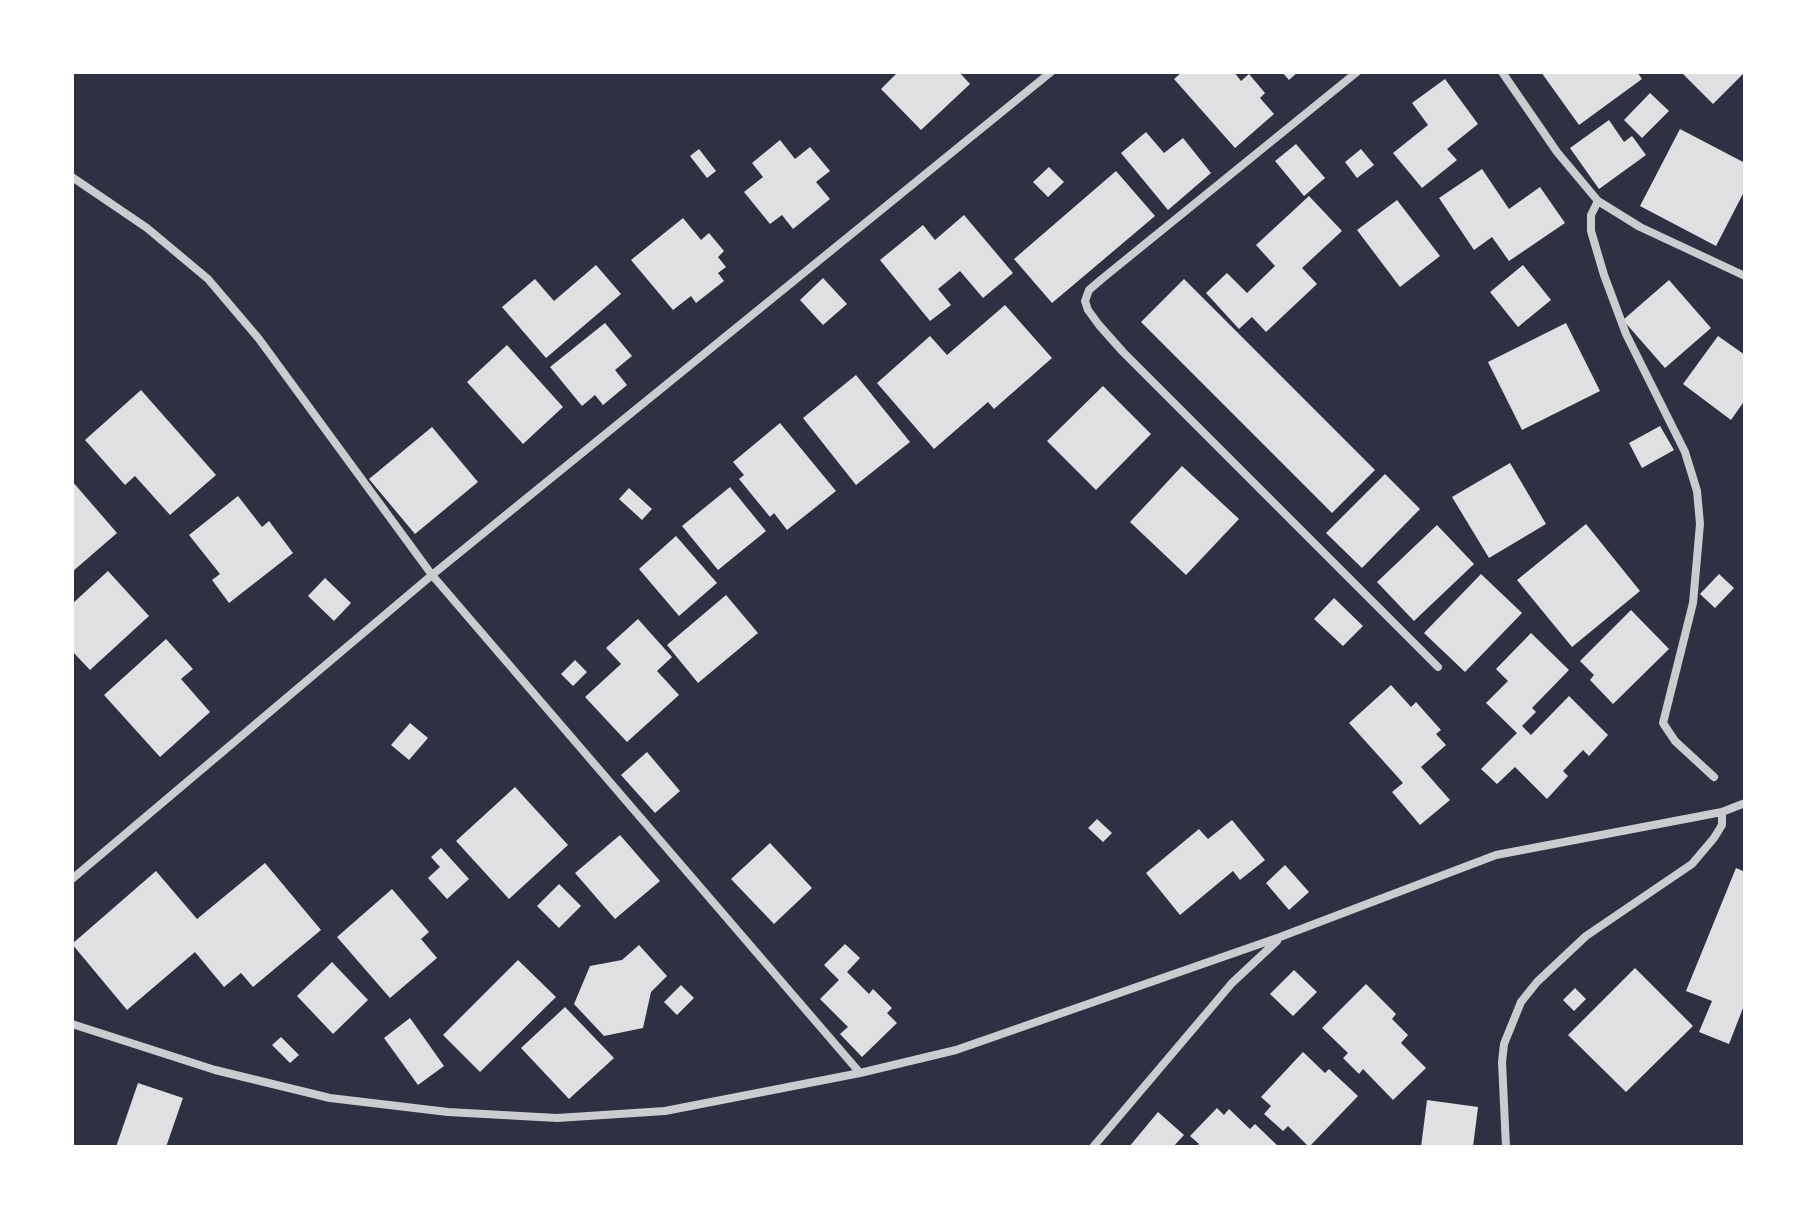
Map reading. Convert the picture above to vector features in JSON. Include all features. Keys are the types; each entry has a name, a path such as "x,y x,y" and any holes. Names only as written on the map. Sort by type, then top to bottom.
{"street":[{"path":"72,879 432,575 1051,72"},
{"path":"1357,72 1103,278 1089,290 1085,301 1099,325 1123,352 1438,667"},
{"path":"1502,72 1557,152 1598,201 1640,227 1745,276"},
{"path":"72,177 147,228 208,279 259,339 432,575 860,1073"},
{"path":"1598,201 1591,215 1591,231 1604,275 1626,334 1685,452 1697,491 1700,535 1693,603 1663,723 1675,741 1714,777"},
{"path":"72,1024 215,1070 330,1098 448,1112 557,1118 665,1111 860,1073 956,1050 1280,937 1496,855 1722,812 1745,803"},
{"path":"1506,1147 1502,1062 1508,1033 1521,1002 1537,982 1586,936 1692,864 1722,825 1722,812"},
{"path":"1093,1147 1232,983 1280,937"}],"building":[{"path":"898,72 959,72 970,84 921,130 881,89"},
{"path":"1182,72 1234,72 1241,81 1249,74 1265,93 1260,98 1274,114 1235,148 1174,79"},
{"path":"1282,72 1298,72 1289,80"},
{"path":"1541,72 1637,72 1642,79 1579,125"},
{"path":"1681,72 1745,72 1713,104"},
{"path":"1445,79 1478,124 1447,149 1457,160 1422,188 1393,153 1428,125 1412,103"},
{"path":"1650,93 1669,111 1642,138 1624,120"},
{"path":"1609,120 1624,142 1632,136 1646,155 1599,189 1570,148"},
{"path":"1680,129 1745,163 1745,190 1716,246 1640,206"},
{"path":"1146,132 1164,153 1183,138 1211,173 1168,210 1121,153"},
{"path":"780,140 795,159 810,147 830,171 816,182 830,199 793,229 782,215 770,224 744,192 763,177 752,163"},
{"path":"1296,144 1325,178 1304,196 1275,161"},
{"path":"699,149 716,171 707,178 690,156"},
{"path":"1361,149 1374,165 1357,178 1345,162"},
{"path":"1049,167 1064,182 1048,197 1033,182"},
{"path":"1482,169 1509,209 1540,187 1565,223 1509,261 1492,237 1474,250 1439,198"},
{"path":"1116,171 1155,216 1052,303 1014,259"},
{"path":"1309,196 1342,231 1302,268 1317,284 1266,332 1252,317 1239,329 1206,293 1227,273 1247,293 1275,266 1256,245"},
{"path":"1397,200 1440,256 1400,287 1357,230"},
{"path":"964,215 1013,273 983,298 960,271 938,289 951,305 930,321 880,260 923,225 935,240"},
{"path":"683,218 701,240 709,233 724,251 718,257 726,267 718,273 724,281 696,303 691,296 673,310 631,260"},
{"path":"596,265 621,294 546,358 502,307 535,279 554,301"},
{"path":"1523,265 1551,300 1518,327 1490,292"},
{"path":"823,278 847,304 823,325 800,300"},
{"path":"1184,279 1375,470 1332,513 1141,322"},
{"path":"1669,280 1711,328 1665,368 1623,320"},
{"path":"1005,305 1052,358 994,409 988,402 934,449 877,383 930,336 947,355"},
{"path":"605,323 632,356 615,370 627,385 603,405 595,395 582,406 550,367"},
{"path":"1566,323 1600,391 1522,430 1488,362"},
{"path":"1718,336 1745,355 1745,400 1731,420 1683,384"},
{"path":"507,345 563,407 523,444 467,382"},
{"path":"856,375 910,442 856,485 803,418"},
{"path":"1103,386 1151,434 1096,490 1047,441"},
{"path":"141,390 216,475 170,515 135,476 125,485 85,440"},
{"path":"780,423 836,491 787,530 774,513 770,517 739,479 744,475 733,462"},
{"path":"1660,426 1674,450 1642,468 1629,443"},
{"path":"432,427 478,482 415,534 369,479"},
{"path":"1510,463 1546,524 1489,558 1452,497"},
{"path":"1182,466 1239,519 1186,575 1130,522"},
{"path":"1385,474 1420,509 1362,568 1326,533"},
{"path":"72,481 117,533 72,572"},
{"path":"730,487 766,531 718,570 682,526"},
{"path":"629,488 652,509 642,520 619,499"},
{"path":"238,496 262,527 269,521 293,553 229,603 212,580 220,574 189,535"},
{"path":"1586,524 1640,591 1572,647 1517,580"},
{"path":"1437,525 1474,564 1414,621 1377,582"},
{"path":"676,536 717,583 679,616 639,569"},
{"path":"108,571 149,616 90,670 72,651 72,604"},
{"path":"1481,574 1522,613 1465,672 1424,633"},
{"path":"1719,574 1734,588 1715,608 1700,594"},
{"path":"325,578 351,603 334,621 308,596"},
{"path":"726,595 758,633 698,683 667,645"},
{"path":"1334,598 1363,626 1343,646 1314,619"},
{"path":"1631,610 1669,649 1613,704 1590,680 1594,675 1580,661"},
{"path":"638,619 672,657 657,671 679,695 627,742 585,697 621,664 606,648"},
{"path":"1531,633 1569,670 1532,708 1536,712 1522,726 1531,735 1569,696 1608,735 1589,756 1583,750 1563,771 1568,776 1547,799 1515,767 1497,784 1481,769 1517,733 1486,703 1508,681 1496,669"},
{"path":"166,639 193,669 181,679 210,712 160,757 104,695"},
{"path":"575,660 587,672 573,686 561,674"},
{"path":"1391,685 1411,707 1416,702 1441,730 1436,734 1446,745 1421,767 1450,800 1420,825 1392,792 1403,783 1349,723"},
{"path":"410,723 428,738 409,760 391,745"},
{"path":"647,752 680,791 655,813 621,775"},
{"path":"515,787 568,845 509,899 456,841"},
{"path":"1097,819 1112,833 1103,842 1088,828"},
{"path":"1232,820 1265,860 1240,880 1233,871 1180,915 1146,873 1199,829 1208,839"},
{"path":"620,835 660,881 615,919 575,873"},
{"path":"770,843 812,888 774,924 731,879"},
{"path":"441,848 469,879 447,899 428,878 440,867 431,857"},
{"path":"265,863 321,930 253,987 241,973 224,987 195,952 127,1010 72,944 156,871 197,919"},
{"path":"1285,865 1309,892 1289,910 1266,883"},
{"path":"1736,868 1745,872 1745,1003 1729,1044 1699,1032 1712,1001 1686,991"},
{"path":"559,884 581,906 559,928 537,906"},
{"path":"392,889 429,932 421,939 437,958 390,998 337,937"},
{"path":"845,944 860,958 847,972 869,994 873,989 892,1008 887,1013 897,1023 862,1057 840,1034 848,1027 820,999 839,980 824,965"},
{"path":"639,945 667,976 651,992 643,1028 604,1036 574,1004 590,966 622,960"},
{"path":"518,960 556,997 480,1072 443,1035"},
{"path":"332,962 368,1000 333,1034 297,996"},
{"path":"1635,968 1693,1026 1626,1092 1568,1035"},
{"path":"1294,970 1317,992 1293,1016 1270,994"},
{"path":"1366,984 1396,1014 1392,1019 1408,1035 1401,1043 1426,1068 1393,1100 1363,1069 1359,1074 1343,1058 1348,1053 1322,1028"},
{"path":"681,985 694,998 677,1015 664,1002"},
{"path":"1575,988 1586,999 1574,1011 1563,1000"},
{"path":"565,1007 614,1058 569,1099 521,1048"},
{"path":"410,1018 444,1066 418,1085 384,1038"},
{"path":"281,1037 299,1055 290,1063 272,1045"},
{"path":"1303,1052 1325,1073 1329,1069 1358,1096 1309,1147 1288,1126 1283,1131 1264,1114 1271,1106 1261,1097"},
{"path":"138,1083 183,1098 166,1147 116,1147"},
{"path":"1427,1100 1478,1107 1473,1147 1421,1147"},
{"path":"1217,1108 1224,1115 1229,1109 1250,1129 1255,1124 1279,1147 1196,1147 1199,1144 1190,1136"},
{"path":"1158,1112 1184,1135 1173,1147 1129,1147"}]}
